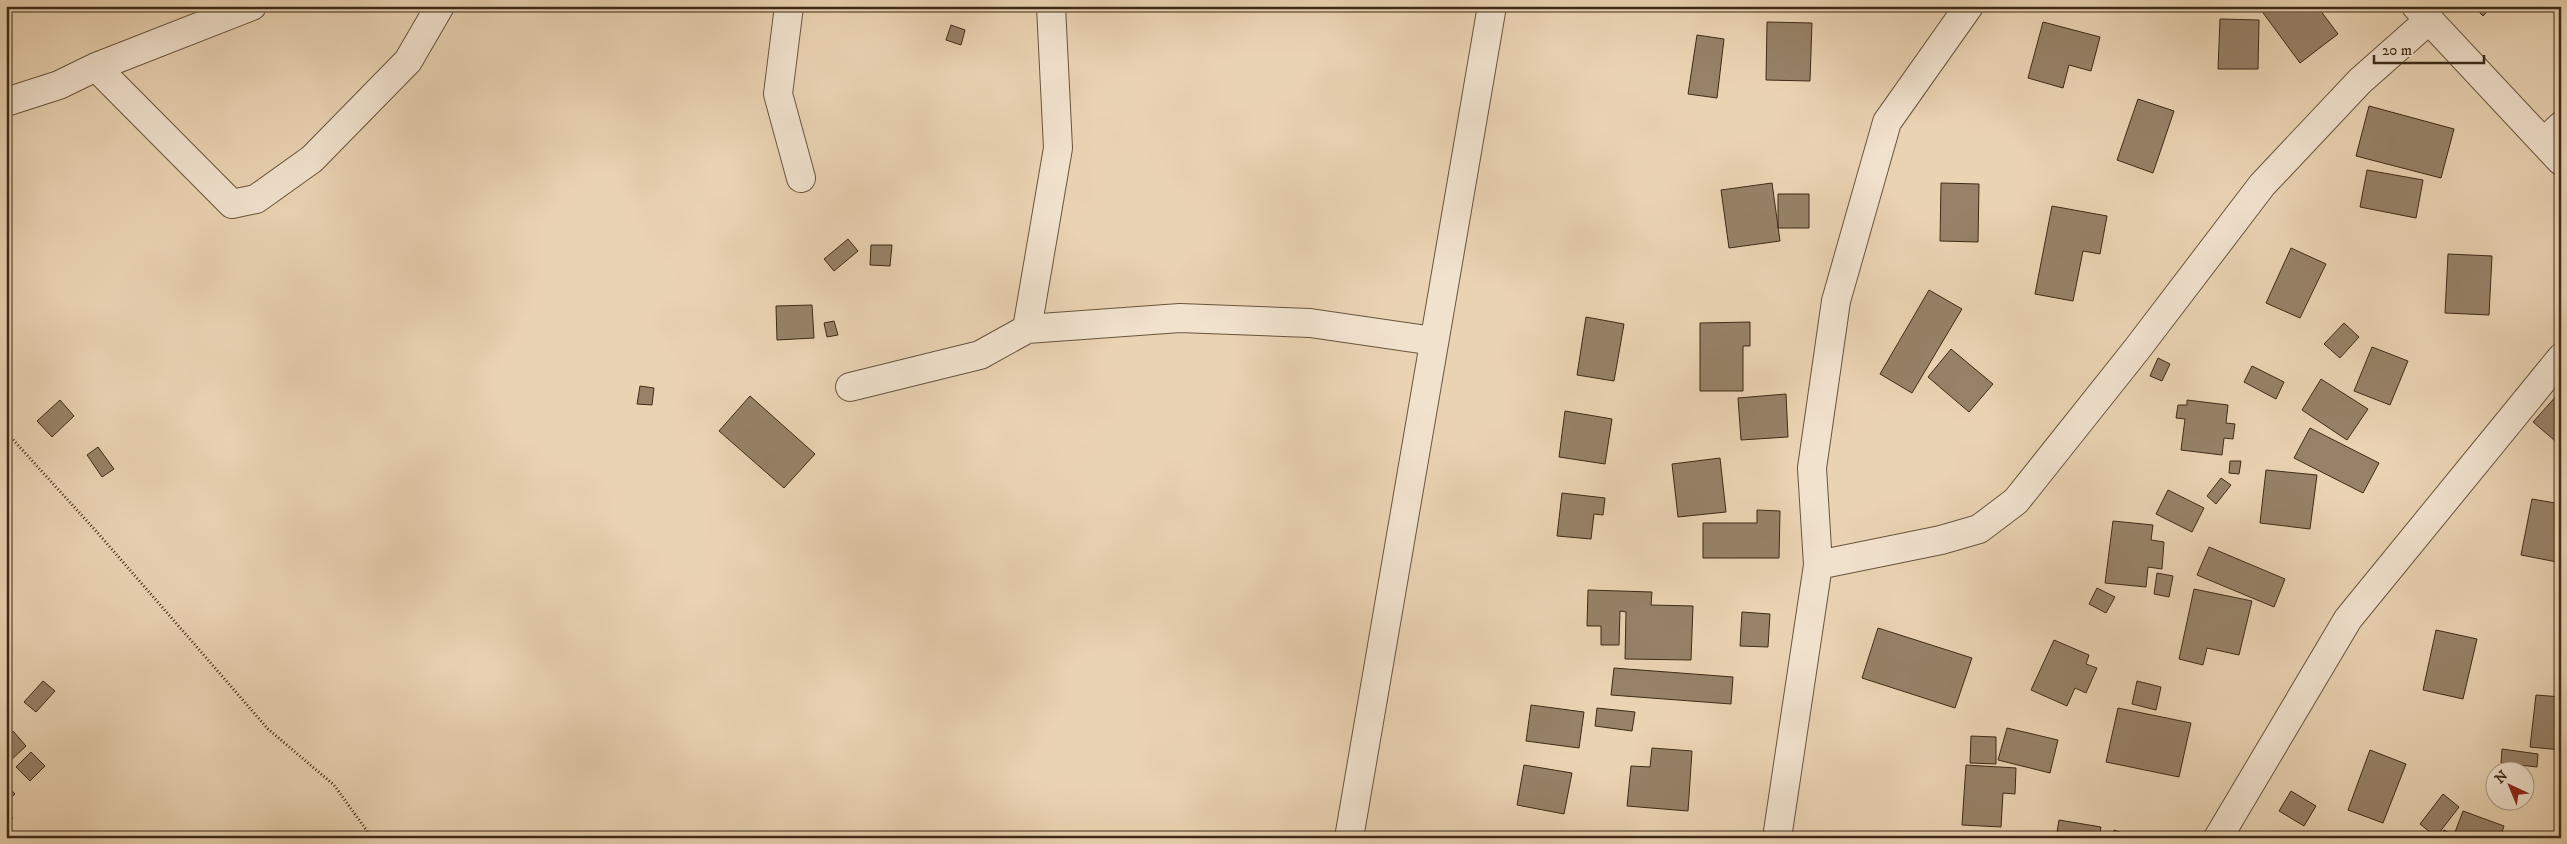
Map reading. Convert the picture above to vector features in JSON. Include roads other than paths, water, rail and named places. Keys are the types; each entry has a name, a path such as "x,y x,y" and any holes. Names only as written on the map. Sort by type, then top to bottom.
{"street":[{"path":"6,102 59,85 96,67 252,6"},
{"path":"96,67 232,204 256,199 312,158 408,61 440,6"},
{"path":"789,6 778,94 801,178"},
{"path":"1027,329 1058,148 1051,6"},
{"path":"1349,838 1492,6"},
{"path":"1777,838 1818,565 1812,468 1836,301 1887,122 1969,6"},
{"path":"1818,565 1941,540 1979,529 2016,501 2137,349 2262,185 2423,13 2555,143"},
{"path":"850,387 980,355 1027,329 1180,318 1310,323 1434,341"},
{"path":"2218,838 2348,619 2561,358"}]}
